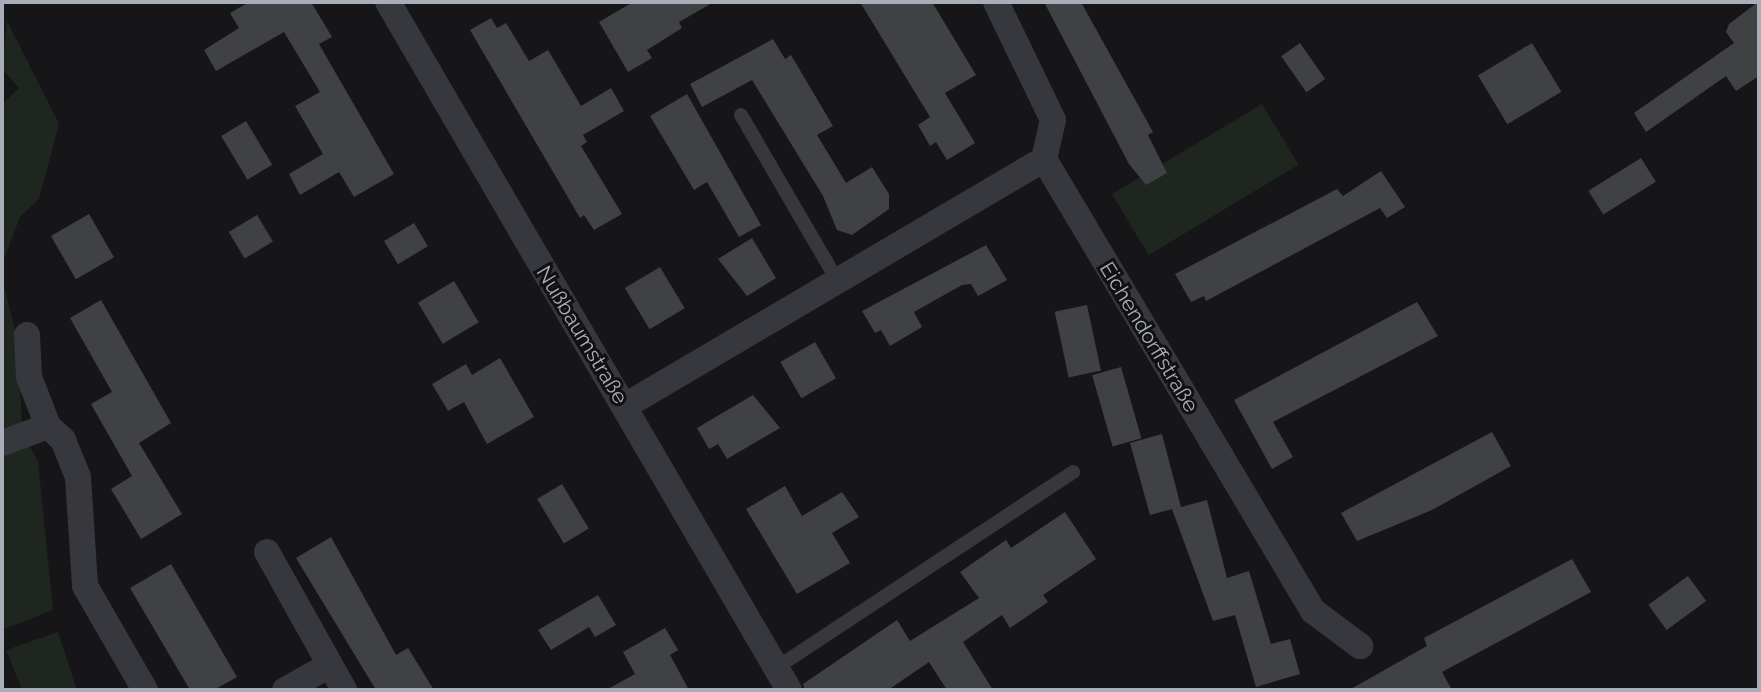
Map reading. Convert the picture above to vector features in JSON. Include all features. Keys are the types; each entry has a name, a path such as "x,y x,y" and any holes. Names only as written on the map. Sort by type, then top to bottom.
{"street":[{"name":"Nußbaumstraße","path":"388,2 782,679"},
{"path":"625,406 1044,159 1053,120 996,2"},
{"name":"Eichendorffstraße","path":"1044,159 1313,611 1360,646"},
{"path":"27,335 29,377 48,426 63,440 78,477 85,586 145,690"},
{"path":"2,443 48,426"},
{"path":"267,552 344,690"},
{"path":"285,690 330,665"}],"lane":[{"path":"741,115 837,279"},
{"name":"Nußbaumstraße","path":"782,679 1073,472"}],"shaded area":[{"path":"7,21 59,124 39,199 20,217 2,264 2,104 19,88 2,69"},
{"path":"1262,104 1299,165 1149,255 1112,194"},
{"path":"2,278 17,339 22,422 2,430"},
{"path":"29,445 38,461 53,610 4,629 2,457"},
{"path":"58,632 77,690 22,690 6,650"}],"building":[{"path":"249,2 311,2 332,37 319,44 394,174 354,197 339,172 300,195 289,174 323,154 295,106 320,92 284,32 216,71 204,50 239,28 230,13"},
{"path":"633,2 714,2 679,22 682,28 647,50 652,58 628,72 599,22"},
{"path":"860,2 932,2 976,75 945,93 975,143 947,160 936,142 930,146 918,125 930,117"},
{"path":"1044,2 1081,2 1153,132 1148,135 1167,173 1146,185 1129,164"},
{"path":"1758,2 1759,76 1736,91 1726,76 1646,132 1634,113 1734,43 1726,32 1729,24"},
{"path":"491,18 497,28 506,23 529,61 548,50 581,106 611,88 624,111 583,135 587,142 581,146 622,214 594,230 584,215 580,218 470,30"},
{"path":"773,39 785,59 791,55 833,126 817,135 846,183 872,167 889,194 889,209 852,235 837,230 823,196 752,80 702,107 690,84"},
{"path":"1300,43 1325,79 1306,92 1281,56"},
{"path":"1532,43 1561,92 1507,124 1478,75"},
{"path":"687,94 761,225 739,237 707,182 694,190 650,116"},
{"path":"246,121 272,165 247,180 221,136"},
{"path":"1641,158 1656,182 1603,215 1588,191"},
{"path":"1381,171 1405,207 1387,218 1380,208 1206,301 1204,296 1191,302 1175,274 1337,189 1343,196"},
{"path":"89,214 114,257 76,279 51,236"},
{"path":"257,215 273,242 245,259 229,232"},
{"path":"414,223 428,246 398,264 384,241"},
{"path":"752,238 776,278 747,296 718,259"},
{"path":"986,245 1007,280 978,296 971,284 962,285 914,312 922,327 890,346 881,330 875,333 862,311"},
{"path":"660,267 685,308 650,329 625,288"},
{"path":"454,281 479,322 443,344 418,303"},
{"path":"101,300 171,423 139,443 182,514 141,539 111,489 132,476 91,404 112,392 70,318"},
{"path":"1417,302 1438,336 1273,422 1293,457 1272,469 1234,400"},
{"path":"1087,305 1101,371 1069,377 1055,312"},
{"path":"815,342 836,378 801,398 780,362"},
{"path":"500,358 534,417 487,444 464,402 448,411 432,384 466,364 472,375"},
{"path":"1121,367 1141,438 1113,446 1092,375"},
{"path":"753,395 780,428 727,459 718,444 709,449 697,428"},
{"path":"1492,432 1511,466 1432,510 1357,541 1341,513"},
{"path":"1162,434 1181,507 1207,500 1227,578 1249,571 1271,644 1290,639 1300,674 1256,687 1235,615 1213,621 1172,509 1150,515 1130,443"},
{"path":"562,484 589,529 564,544 537,499"},
{"path":"785,486 802,516 842,492 859,517 832,533 850,563 797,594 746,509"},
{"path":"1065,512 1096,559 1043,595 1048,602 1010,628 1002,615 963,642 993,690 947,690 929,662 888,690 805,690 803,684 897,620 910,641 979,598 960,572 1006,540 1011,548"},
{"path":"331,537 396,655 408,648 434,690 376,690 296,558"},
{"path":"1572,559 1591,592 1442,672 1452,690 1349,690 1427,646 1424,638"},
{"path":"171,564 237,677 214,690 190,690 130,588"},
{"path":"1688,576 1706,601 1667,630 1648,605"},
{"path":"598,595 616,625 595,637 589,627 551,650 538,630"},
{"path":"665,628 678,650 670,655 689,690 606,690 635,674 623,652"}]}
